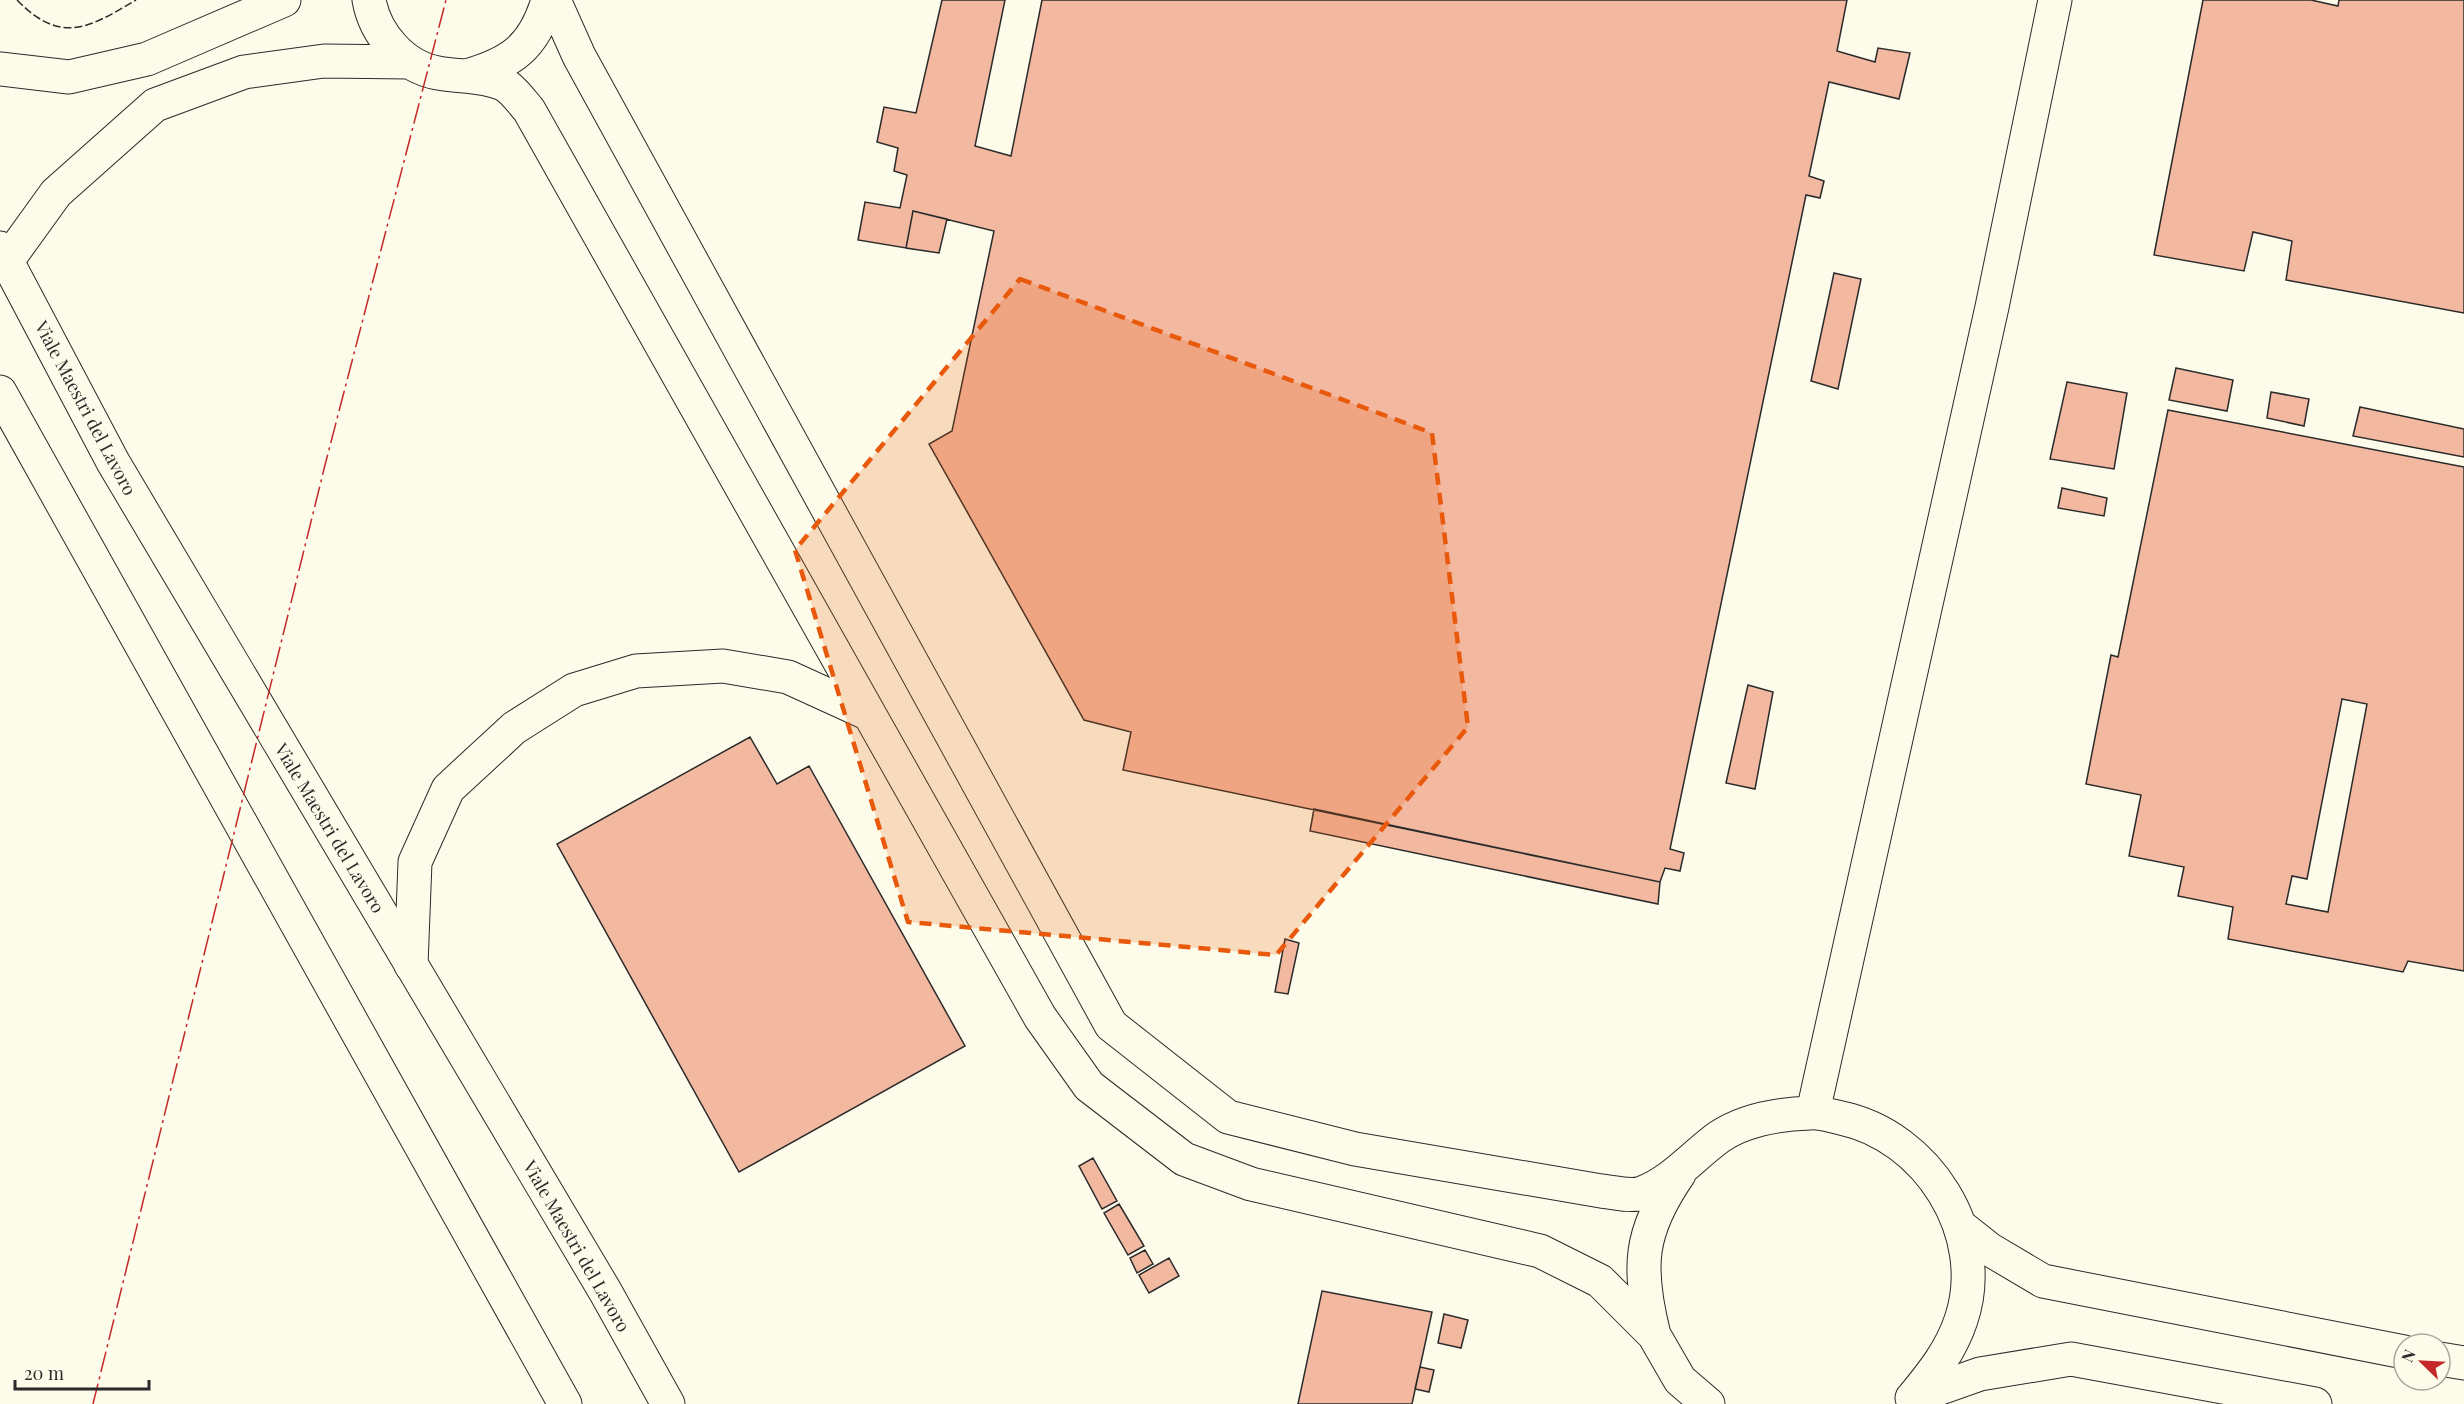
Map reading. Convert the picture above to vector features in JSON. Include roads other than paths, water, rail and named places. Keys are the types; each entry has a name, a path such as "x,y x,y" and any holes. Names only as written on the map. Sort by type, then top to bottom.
{"street":[{"path":"0,69 69,77 147,58 284,0"},
{"path":"369,0 371,14 386,41 409,62 436,73 466,76 504,84 529,110 1040,1017 1089,1086 1184,1159 1251,1184 1540,1251 1600,1281 1654,1335 1680,1380 1708,1404"},
{"path":"466,76 496,67 523,49 541,23 548,0"},
{"path":"554,0 579,56 1111,1025 1228,1116 1344,1146 1601,1191 1640,1194 1684,1168 1720,1136 1765,1118 1812,1112 1861,1122 1904,1146 1939,1182 1960,1226 1968,1273 1962,1319 1943,1361 1908,1400"},
{"path":"1812,1112 1992,307 2055,0"},
{"path":"3,254 56,193 155,105 244,72 324,61 409,62"},
{"name":"Viale Maestri del Lavoro","path":"3,254 113,462 605,1291 668,1404"},
{"path":"0,393 565,1404"},
{"path":"411,964 414,862 448,789 514,728 574,690 636,671 723,666 788,677 869,714"},
{"path":"1654,1335 1643,1292 1645,1247 1658,1204 1684,1168"},
{"path":"1960,1226 1989,1249 2043,1281 2392,1350"},
{"path":"1908,1400 1980,1374 2071,1359 2314,1404"}]}
